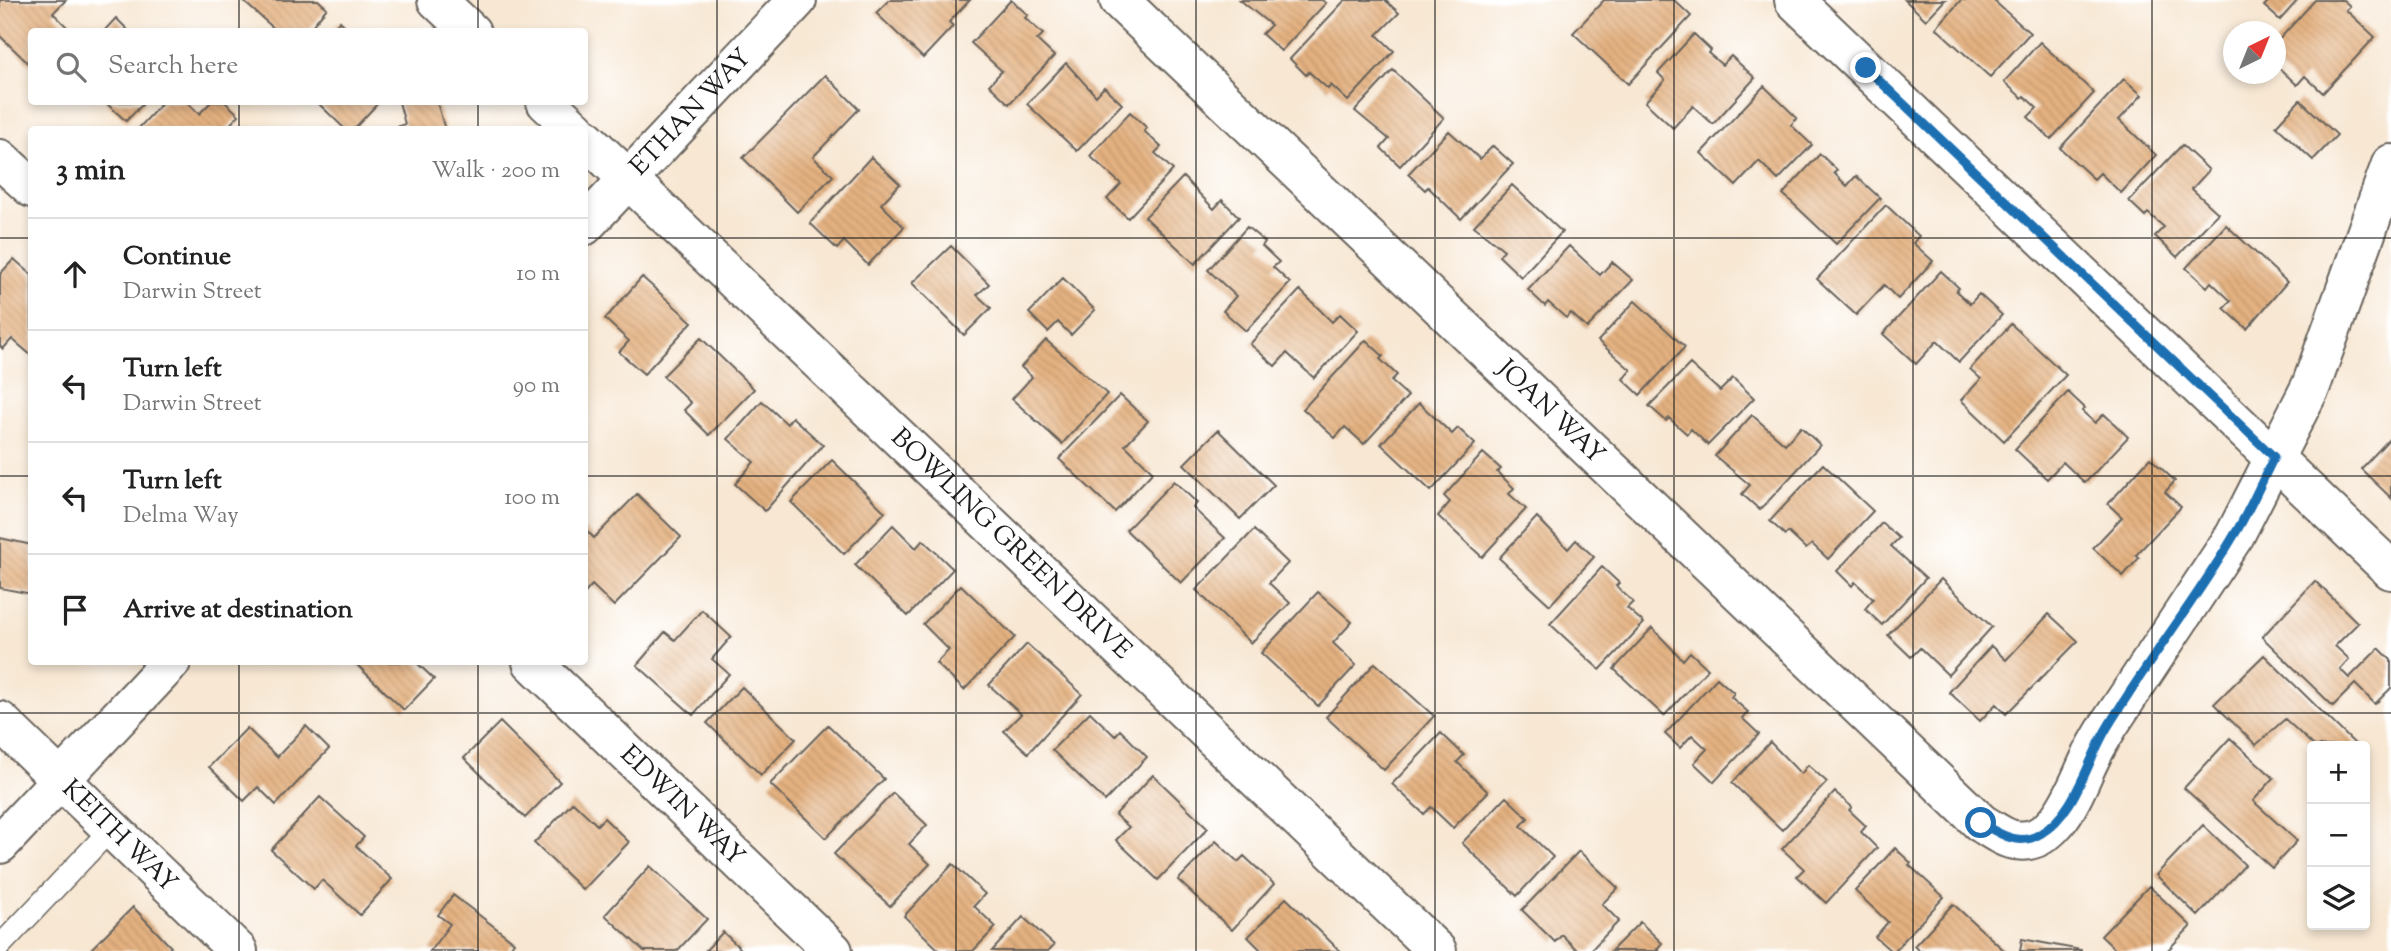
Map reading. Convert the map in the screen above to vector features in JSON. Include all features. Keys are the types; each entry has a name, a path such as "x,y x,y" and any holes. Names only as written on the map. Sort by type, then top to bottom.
{"street":[{"path":"437,0 467,28"},
{"name":"ETHAN WAY","path":"588,222 797,0"},
{"name":"JOAN WAY","path":"1119,0 1981,823 2009,839 2025,840 2038,836 2053,825 2066,810 2095,748 2235,535 2274,457"},
{"path":"1794,0 2391,570"},
{"path":"549,105 572,126"},
{"name":"BOWLING GREEN DRIVE","path":"588,141 1437,951"},
{"path":"0,159 28,184"},
{"path":"2274,457 2311,386 2391,164"},
{"path":"0,844 168,665"},
{"name":"EDWIN WAY","path":"535,665 833,951"},
{"name":"KEITH WAY","path":"0,721 238,951"}],"lane":[{"path":"0,946 112,828"}],"building":[{"path":"0,0 66,0 53,13 68,28 28,28 28,63 0,36"},
{"path":"242,0 318,0 327,8 310,28 274,28"},
{"path":"889,0 970,0 949,22 953,26 923,58 876,13"},
{"path":"1011,0 1028,15 1025,18 1043,34 1037,40 1054,56 1009,104 989,85 1002,71 971,43"},
{"path":"1240,0 1322,0 1326,3 1281,51 1262,34 1271,25"},
{"path":"1345,0 1385,0 1399,13 1377,35 1394,51 1348,101 1331,85 1328,89 1309,72 1306,75 1290,59"},
{"path":"1604,0 1674,0 1691,16 1628,84 1573,33"},
{"path":"1905,0 1945,0 1926,20"},
{"path":"1961,0 1993,0 2030,33 1990,77 1936,28"},
{"path":"2270,0 2298,0 2280,20 2264,6"},
{"path":"2315,0 2343,0 2350,6 2346,10 2375,37 2323,93 2305,76 2297,85 2286,75 2286,32"},
{"path":"116,18 126,28 107,28"},
{"path":"340,21 347,28 334,28"},
{"path":"1694,34 1711,50 1708,53 1722,65 1731,56 1755,78 1713,124 1693,106 1673,128 1645,102 1665,80 1658,73"},
{"path":"2040,42 2094,93 2051,139 2028,117 2037,108 2004,82"},
{"path":"1066,63 1096,96 1104,87 1122,104 1077,151 1027,104"},
{"path":"1393,70 1444,118 1400,166 1381,148 1389,139 1355,111"},
{"path":"825,75 859,109 813,157 833,176 797,212 743,158"},
{"path":"2124,79 2142,95 2119,120 2156,155 2121,193 2100,173 2094,179 2060,148"},
{"path":"1764,86 1797,118 1791,125 1812,145 1778,180 1759,161 1736,186 1701,153"},
{"path":"2300,100 2337,135 2313,160 2276,126"},
{"path":"108,105 142,105 126,121"},
{"path":"160,105 190,105 199,114 208,105 228,105 239,115 229,126 141,126"},
{"path":"320,105 376,105 357,126 342,126"},
{"path":"400,105 438,105 444,126 399,126 405,124"},
{"path":"1130,112 1147,128 1144,131 1161,147 1155,153 1173,170 1128,218 1107,199 1121,184 1090,156"},
{"path":"1449,131 1480,159 1493,146 1513,164 1461,219 1428,187 1425,190 1408,174"},
{"path":"2182,145 2209,170 2192,189 2218,213 2177,257 2155,236 2164,227 2148,213 2145,216 2129,201"},
{"path":"1820,154 1837,170 1834,173 1847,186 1856,176 1880,198 1836,244 1783,194"},
{"path":"871,157 900,184 881,204 904,227 868,265 844,241 837,249 810,223"},
{"path":"1183,177 1214,209 1222,200 1239,217 1195,264 1145,217"},
{"path":"1512,185 1562,232 1521,277 1499,256 1504,250 1474,226"},
{"path":"1886,205 1919,236 1913,243 1933,261 1898,299 1884,285 1856,315 1817,279"},
{"path":"2226,225 2287,282 2247,329 2224,308 2231,301 2211,282 2207,287 2186,268"},
{"path":"1247,227 1265,242 1262,246 1279,262 1273,267 1290,283 1246,331 1223,311 1236,296 1208,270"},
{"path":"951,246 989,284 977,295 991,308 964,335 912,283"},
{"path":"1569,246 1600,275 1612,262 1633,280 1587,328 1571,313 1566,318 1548,302 1545,306 1528,290"},
{"path":"14,259 28,271 28,353 12,339 3,349 0,346 0,274"},
{"path":"1941,271 1959,288 1956,291 1970,304 1979,294 2002,315 1959,362 1937,341 1916,364 1883,334"},
{"path":"642,277 692,322 644,374 619,352 629,341 605,319"},
{"path":"1063,278 1095,310 1071,335 1058,322 1048,332 1029,313"},
{"path":"1300,290 1332,322 1340,314 1358,331 1314,378 1287,353 1275,366 1250,344"},
{"path":"1635,301 1685,347 1640,395 1623,379 1631,370 1598,341"},
{"path":"2011,324 2066,375 2004,441 1961,400 1981,379 1970,369"},
{"path":"701,338 754,389 709,435 684,410 691,403 663,376"},
{"path":"1046,340 1107,394 1062,444 1012,399 1032,377 1021,367"},
{"path":"1366,340 1383,356 1380,359 1397,375 1391,381 1408,396 1364,444 1345,427 1335,438 1303,409"},
{"path":"1690,364 1720,391 1733,378 1754,398 1708,445 1691,429 1687,434 1669,418 1666,421 1649,406"},
{"path":"2068,392 2085,408 2082,411 2095,423 2104,414 2128,437 2085,483 2063,462 2047,479 2015,449"},
{"path":"1120,395 1148,421 1125,445 1153,472 1115,512 1059,459"},
{"path":"762,401 787,424 792,417 823,445 765,511 735,484 754,462 728,439"},
{"path":"1419,403 1452,434 1458,428 1475,444 1431,491 1381,444"},
{"path":"1752,415 1785,444 1801,427 1820,445 1760,510 1742,494 1750,485 1715,456"},
{"path":"1218,430 1274,485 1240,519 1184,464"},
{"path":"2391,437 2391,498 2361,469"},
{"path":"1483,453 1501,469 1497,472 1514,488 1509,494 1526,509 1482,557 1438,516 1450,502 1444,496"},
{"path":"2150,458 2175,481 2165,492 2181,507 2136,555 2139,558 2123,576 2093,548 2122,517 2108,504"},
{"path":"832,460 885,512 844,554 791,502"},
{"path":"1823,464 1873,511 1828,559 1812,544 1806,549 1788,532 1785,535 1770,521"},
{"path":"1174,481 1197,503 1193,508 1225,538 1181,583 1126,530"},
{"path":"637,494 681,537 614,606 592,585 588,590 588,532 594,538"},
{"path":"1537,517 1568,549 1576,540 1594,557 1550,605 1499,558"},
{"path":"1882,523 1899,538 1891,546 1926,578 1882,625 1865,609 1873,599 1855,582 1852,586 1837,571"},
{"path":"893,525 916,548 923,540 953,569 908,616 855,565"},
{"path":"1254,530 1288,563 1269,583 1290,603 1251,643 1196,590"},
{"path":"0,538 28,544 28,593 0,588"},
{"path":"1602,567 1619,583 1616,586 1633,602 1627,608 1644,623 1600,670 1550,624"},
{"path":"1941,579 1992,627 1948,675 1920,648 1911,657 1888,635"},
{"path":"2315,581 2358,623 2335,646 2349,659 2340,669 2349,678 2379,648 2391,660 2391,688 2375,704 2355,684 2333,706 2262,637"},
{"path":"961,585 1015,637 964,690 936,663 949,650 923,624"},
{"path":"1318,592 1352,622 1333,643 1356,665 1318,706 1261,653"},
{"path":"702,610 731,637 712,659 729,674 693,715 637,665 665,632 675,640"},
{"path":"2049,614 2078,641 2006,714 1996,704 1980,721 1949,692 1991,646 2006,660"},
{"path":"1652,628 1683,660 1690,652 1708,669 1664,716 1614,669"},
{"path":"1027,644 1082,694 1028,753 1004,731 1021,714 989,685"},
{"path":"2264,655 2352,741 2309,741 2285,719 2256,745 2214,704"},
{"path":"1375,663 1434,716 1384,770 1326,717"},
{"path":"357,665 419,665 434,679 404,710"},
{"path":"1717,678 1734,693 1731,697 1748,712 1742,718 1759,734 1714,782 1694,763 1707,749 1692,735 1680,748 1665,734"},
{"path":"742,687 796,739 761,775 707,723"},
{"path":"1090,712 1115,736 1120,730 1147,757 1105,801 1052,750"},
{"path":"500,722 560,782 525,818 464,758"},
{"path":"828,725 884,779 826,838 770,784"},
{"path":"306,726 329,749 276,805 258,787 244,801 209,767 247,728 277,757"},
{"path":"1441,733 1464,755 1457,762 1488,792 1453,828 1431,807 1424,814 1392,784"},
{"path":"2230,738 2274,778 2253,801 2297,841 2272,868 2184,788"},
{"path":"1770,742 1801,774 1808,765 1827,782 1782,830 1732,783"},
{"path":"1153,775 1208,828 1158,880 1116,840 1129,827 1115,815"},
{"path":"1835,792 1852,807 1849,810 1866,826 1861,832 1877,848 1826,903 1797,876 1804,869 1782,849"},
{"path":"893,793 927,825 909,844 930,864 890,906 834,854"},
{"path":"320,797 364,837 356,846 392,879 360,915 322,880 314,889 271,850"},
{"path":"1506,797 1528,818 1521,826 1553,857 1517,896 1462,843"},
{"path":"573,802 597,825 604,818 629,842 583,890 534,843"},
{"path":"2203,825 2245,865 2198,916 2156,875"},
{"path":"1216,841 1238,862 1244,856 1274,884 1232,930 1178,880"},
{"path":"1895,848 1911,863 1909,865 1944,897 1894,951 1891,951 1875,937 1888,922 1855,891"},
{"path":"1579,851 1618,888 1602,904 1619,921 1590,951 1578,951 1562,935 1555,942 1522,910"},
{"path":"953,864 985,894 974,906 996,927 973,951 940,951 904,916"},
{"path":"650,866 707,919 677,951 644,951 605,915"},
{"path":"2149,886 2191,926 2167,951 2117,951 2101,936"},
{"path":"453,895 514,942 507,951 430,951 450,924 438,915"},
{"path":"1286,898 1340,951 1262,951 1248,937"},
{"path":"1953,904 2005,951 1919,951 1914,946"},
{"path":"133,907 171,947 167,951 89,951"},
{"path":"1023,917 1054,945 1048,951 992,951"},
{"path":"1640,922 1662,943 1657,949 1659,951 1611,951"},
{"path":"723,932 743,951 705,951"},
{"path":"2022,939 2081,950 2081,951 2020,951"}],"route":[{"path":"1866,68 2274,457 2235,535 2095,748 2066,810 2053,825 2038,836 2025,840 2009,839 1981,823"}]}
